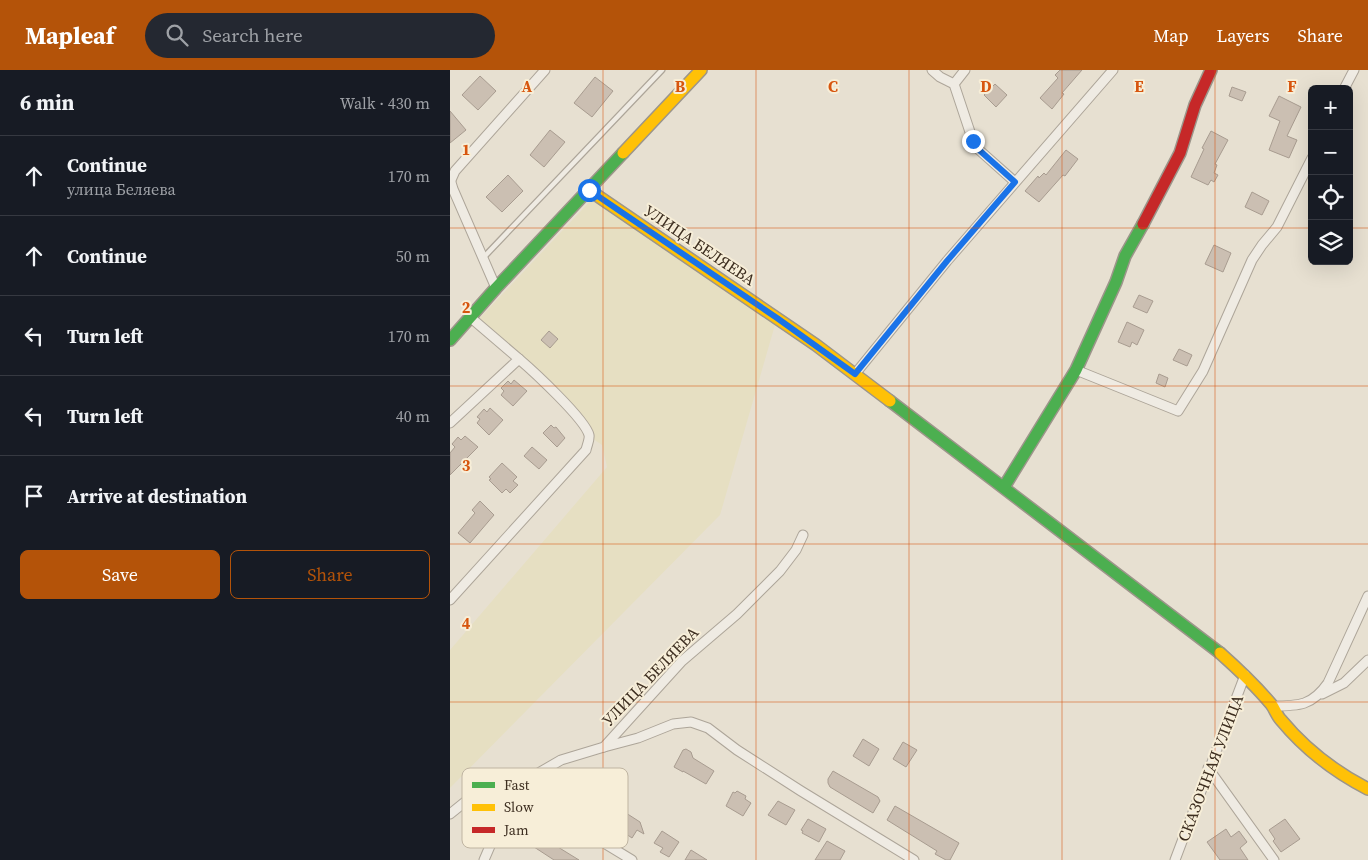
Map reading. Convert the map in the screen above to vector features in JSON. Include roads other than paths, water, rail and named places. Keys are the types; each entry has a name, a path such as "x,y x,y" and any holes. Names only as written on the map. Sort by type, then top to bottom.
{"street":[{"path":"496,288 450,179 545,70"},
{"path":"450,340 496,288 701,70"},
{"path":"932,70 940,77 954,84 973,141 978,149 1015,182"},
{"path":"954,84 965,70"},
{"path":"855,374 947,261 1113,70"},
{"path":"1004,487 1076,370 1116,282 1125,256 1160,194 1180,153 1198,98 1211,70"},
{"path":"1346,85 1354,70"},
{"path":"1076,370 1178,411 1203,371 1252,260 1277,227 1308,166"},
{"name":"УЛИЦА БЕЛЯЕВА","path":"589,190 792,328 855,374 1210,644 1245,675 1272,706 1281,720 1323,760 1349,779 1368,789"},
{"path":"450,600 586,450 589,436 583,423 530,368 470,317"},
{"path":"450,424 519,359"},
{"name":"УЛИЦА БЕЛЯЕВА","path":"549,768 561,760 604,747 682,661 736,614 780,570 796,550 803,535"},
{"path":"1320,695 1328,683 1368,596"},
{"path":"1272,706 1293,706 1307,702 1344,683 1368,660"},
{"name":"СКАЗОЧНАЯ УЛИЦА","path":"1175,860 1208,768 1245,675"},
{"path":"604,747 638,738 673,724 691,722 708,728 737,750 801,792 914,860"},
{"path":"1208,768 1274,860"},
{"path":"450,814 462,804"},
{"name":"УЛИЦА БЕЛЯЕВА","path":"484,860 489,848"},
{"path":"612,848 632,860"}],"lane":[{"path":"483,258 662,70"}]}
